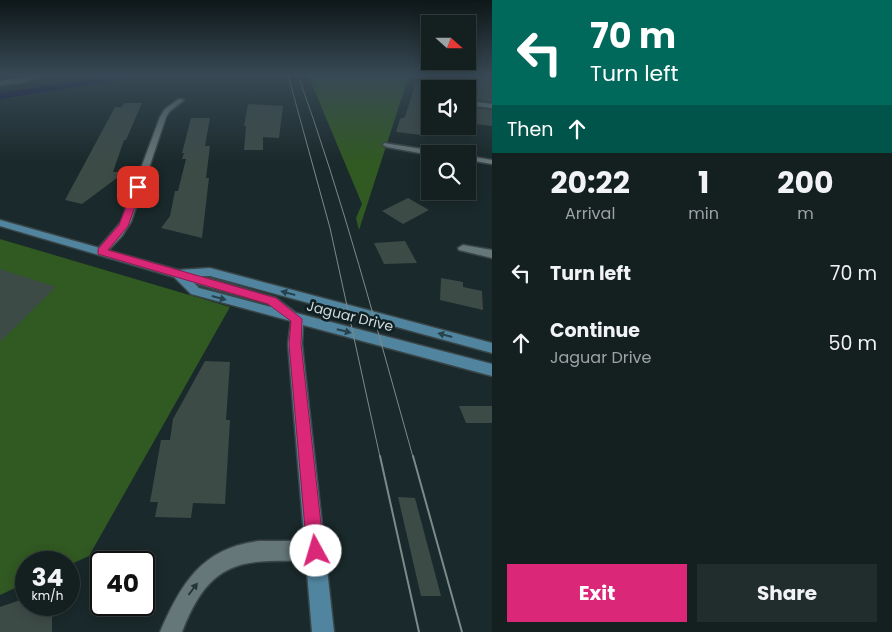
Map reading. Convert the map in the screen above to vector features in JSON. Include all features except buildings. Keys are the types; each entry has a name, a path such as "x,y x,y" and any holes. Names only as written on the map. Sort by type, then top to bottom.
{"main road":[{"name":"Jaguar Drive","path":"0,223 178,274 210,272 492,348"},
{"name":"Jaguar Drive","path":"178,274 195,291 492,370"},
{"path":"297,319 295,344 323,632"}],"street":[{"path":"101,252 118,234 126,222 164,114 176,104"},
{"path":"387,145 421,151"},
{"path":"476,159 492,162"},
{"path":"463,248 492,254"},
{"path":"171,632 181,605 192,590 216,565 243,553 316,551"}],"green space":[{"path":"320,104 399,104 359,230 356,218 362,204"},
{"path":"0,239 230,307 92,551 90,551 89,556 80,560 80,551 15,551 15,588 0,595"}],"tram line":[{"path":"296,104 330,228 380,457"},
{"path":"308,104 345,217 413,457"},
{"path":"380,456 419,632"},
{"path":"413,456 462,632"}],"route":[{"path":"138,187 126,222 118,234 101,252 272,301 297,319 295,344 316,551"}]}
